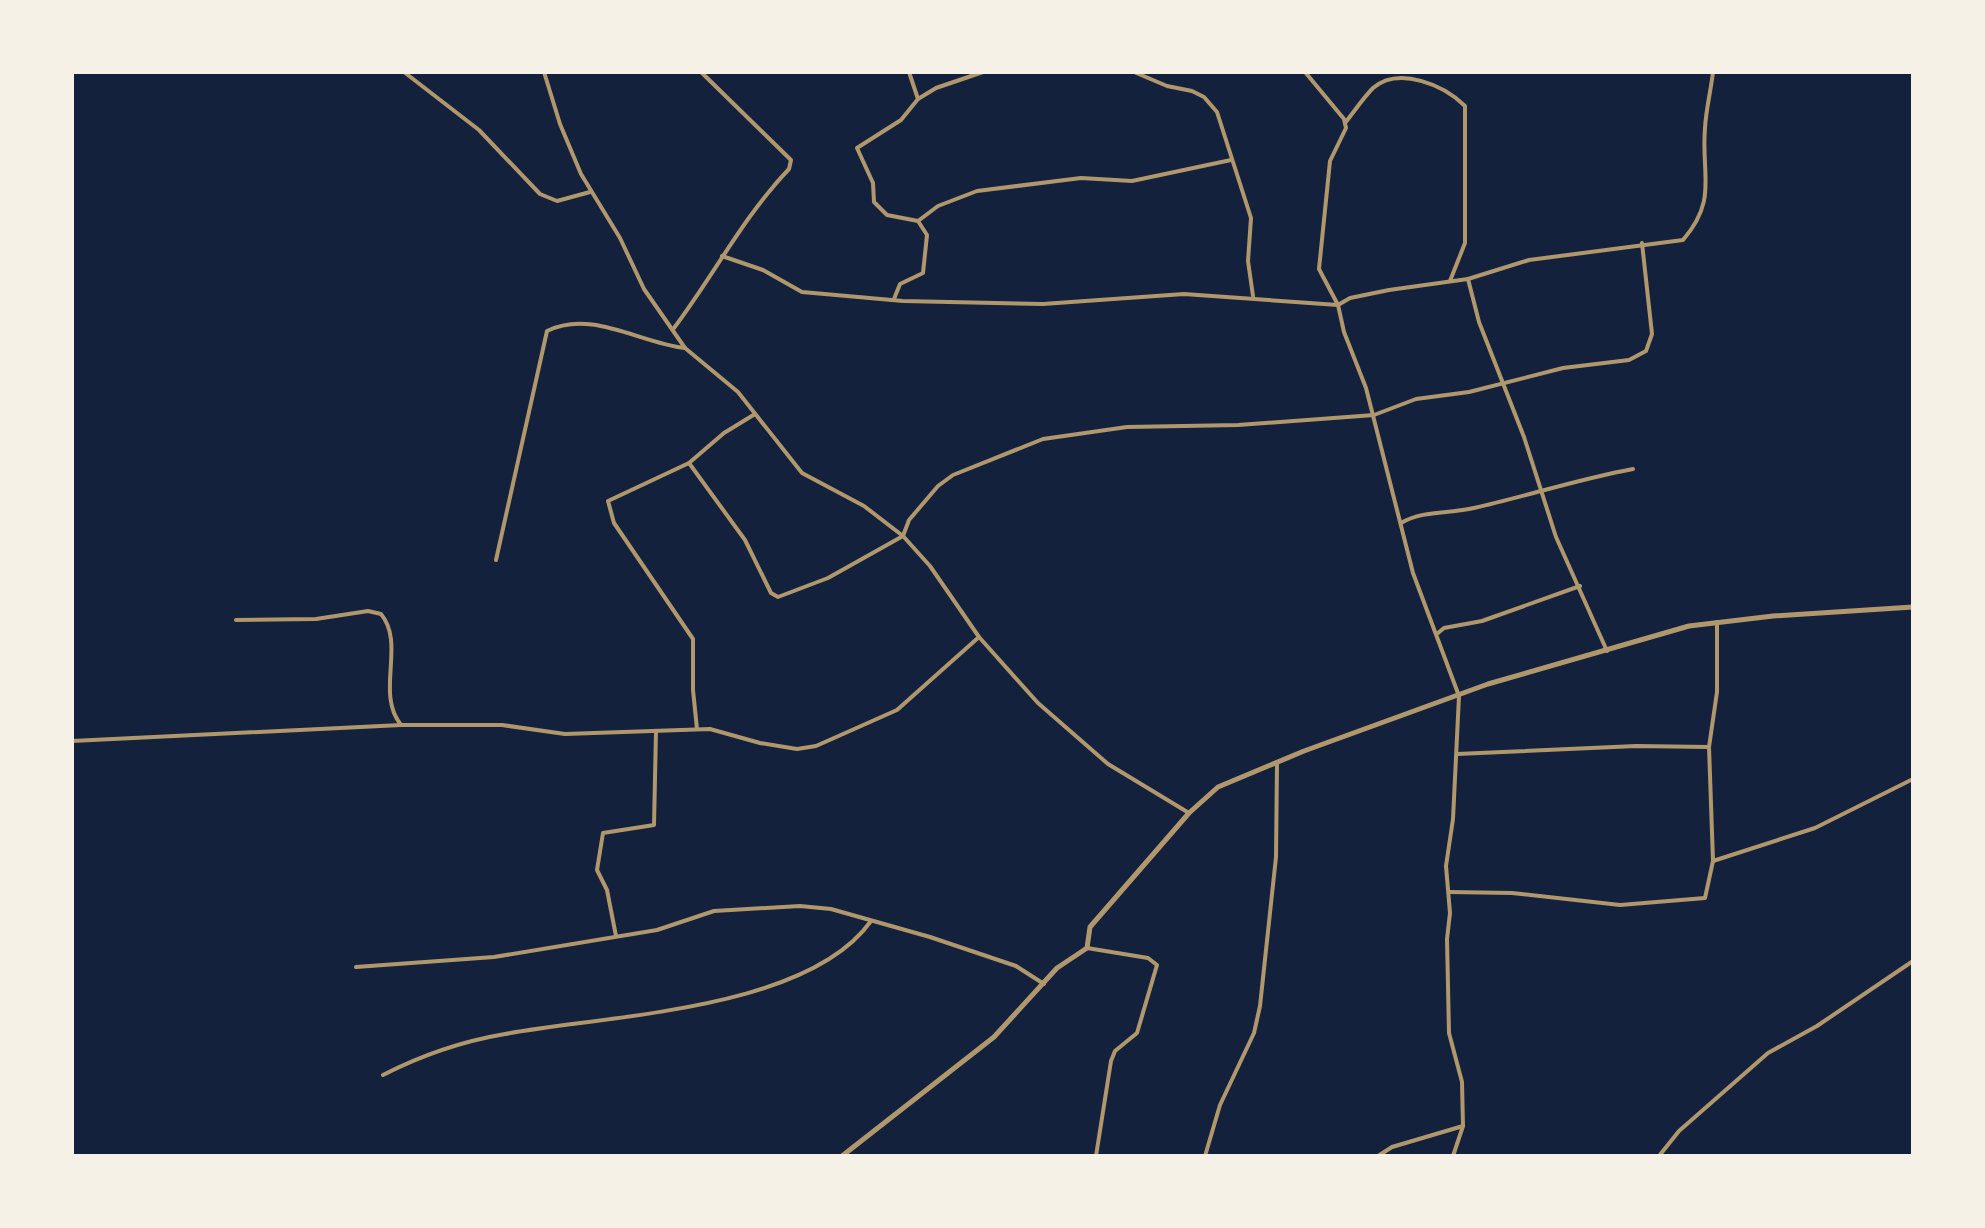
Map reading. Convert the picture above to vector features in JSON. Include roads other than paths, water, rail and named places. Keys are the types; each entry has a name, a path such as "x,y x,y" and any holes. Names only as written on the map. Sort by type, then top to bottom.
{"street":[{"path":"404,72 479,130 540,194 557,201 590,192"},
{"path":"544,72 568,146 590,192 620,238 644,289 685,348 720,375 802,473 864,506 903,536 930,566 979,637 1038,703 1108,764 1189,813"},
{"path":"674,328 732,238 789,169 791,160 701,72"},
{"path":"909,72 918,99"},
{"path":"893,300 900,284 923,273 928,244 925,227 918,221 887,215 877,206 871,196 873,183 857,148 865,140 901,120 918,99 936,88 983,72"},
{"path":"1134,72 1143,73 1167,86 1192,91 1204,97 1217,112 1226,132 1231,160 1251,218 1248,261 1253,296"},
{"path":"1305,72 1345,123"},
{"path":"722,256 763,270 802,292 893,300 990,305 1149,294 1253,296 1338,305 1350,298 1468,279 1529,260 1683,240 1702,217 1706,194 1705,127 1713,72"},
{"path":"1450,281 1465,243 1465,106 1448,92 1427,83 1398,79 1385,81 1373,89 1345,123 1330,161 1319,269 1338,305 1344,332 1374,415 1421,596 1438,633 1459,696 1457,754 1446,866 1449,892 1449,1033 1462,1082 1463,1126 1453,1156"},
{"path":"918,221 938,206 977,191 1081,178 1132,181 1231,160"},
{"path":"689,463 745,540 775,596 828,578 903,536 909,520 938,486 953,475 1043,439 1127,427 1215,426 1374,415 1416,399 1504,384 1563,368 1629,360 1646,351 1652,334 1642,243"},
{"path":"1468,279 1479,322 1504,384 1556,537 1607,651"},
{"path":"496,560 547,331 577,322 662,345 685,348"},
{"path":"697,729 693,639 614,523 607,506 617,497 689,463 724,433 755,414"},
{"path":"1401,523 1414,516 1472,509 1633,469"},
{"path":"1438,633 1444,628 1482,621 1580,586"},
{"path":"1087,948 1090,927 1189,813 1218,787 1352,732 1488,684 1689,626 1913,607"},
{"path":"236,620 316,619 368,611 381,614 388,625 390,639 390,708 401,725"},
{"path":"1449,892 1512,893 1620,905 1705,898 1713,861 1709,747 1717,692 1717,622"},
{"path":"72,741 401,725 518,725 565,734 697,729 783,748 816,746 897,710 979,637"},
{"path":"616,936 607,890 597,870 603,833 654,825 656,731"},
{"path":"1457,754 1636,746 1709,747"},
{"path":"1205,1156 1220,1105 1254,1033 1260,1006 1274,883 1277,764"},
{"path":"1713,861 1815,828 1913,779"},
{"path":"356,967 494,957 657,930 714,911 778,905 816,906 871,920 1007,963 1044,984"},
{"path":"383,1075 443,1051 498,1035 674,1011 774,984 826,962 856,942 871,920"},
{"path":"842,1156 973,1055 1057,968 1087,948 1148,958 1157,965 1137,1033 1115,1051 1111,1061 1096,1156"},
{"path":"1659,1156 1679,1131 1768,1053 1817,1026 1913,961"},
{"path":"1378,1156 1392,1147 1463,1126"}]}
